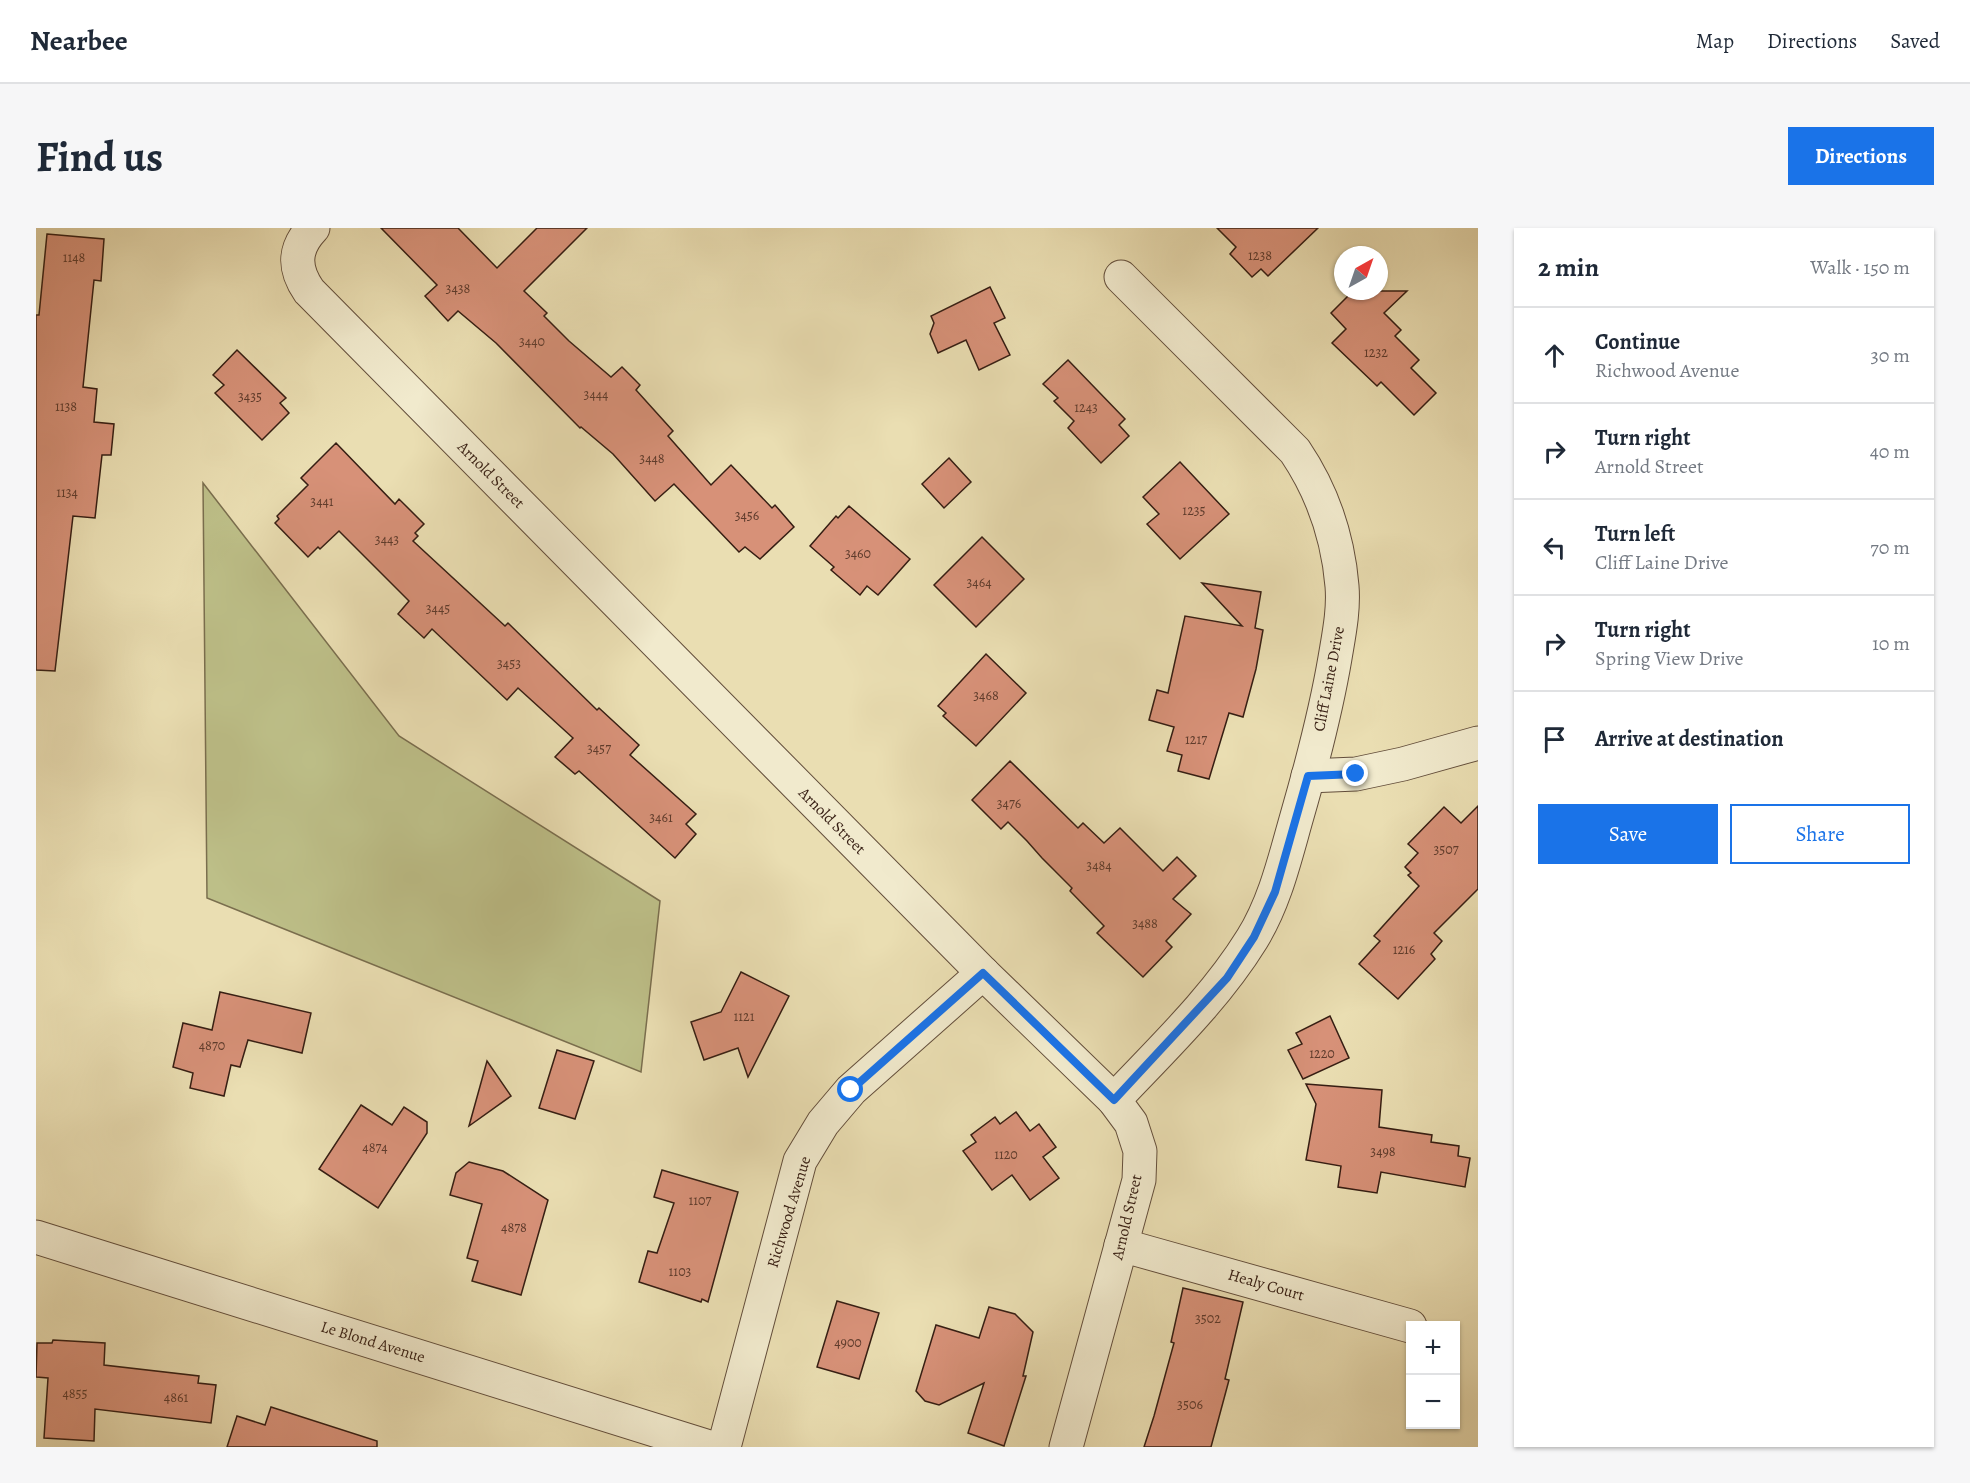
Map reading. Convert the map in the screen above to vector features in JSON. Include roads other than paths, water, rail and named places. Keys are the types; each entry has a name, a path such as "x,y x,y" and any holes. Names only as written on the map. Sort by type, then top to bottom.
{"street":[{"name":"Arnold Street","path":"313,228 301,243 297,259 300,279 309,291 983,973 1114,1100 1131,1123 1140,1151 1138,1180 1066,1447"},
{"name":"Cliff Laine Drive","path":"1114,1100 1227,978 1254,937 1275,892 1328,700 1341,621 1342,589 1339,556 1326,508 1295,451 1121,277"},
{"path":"1308,776 1356,774 1403,764 1478,743"},
{"name":"Richwood Avenue","path":"724,1447 800,1161 823,1124 851,1090 983,973"},
{"name":"Le Blond Avenue","path":"36,1237 709,1447"},
{"name":"Healy Court","path":"1121,1245 1406,1325"}]}
